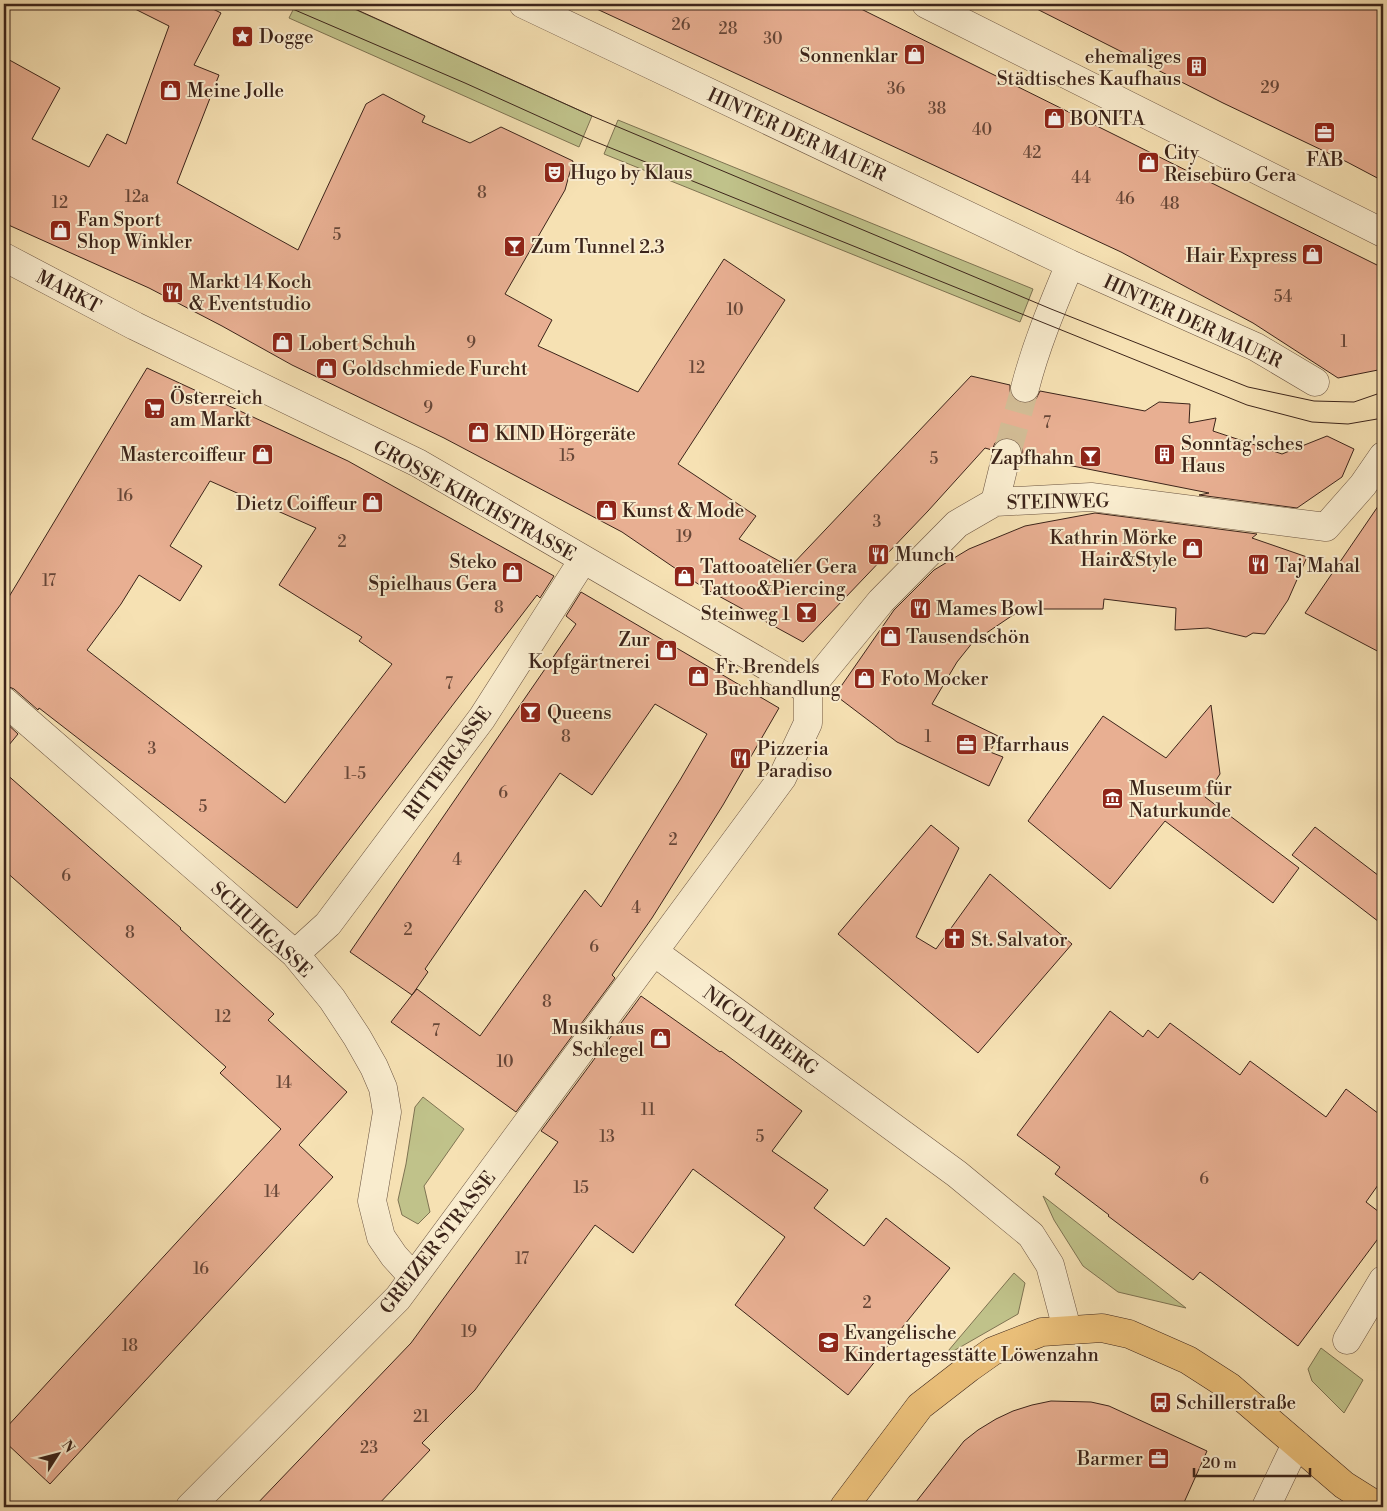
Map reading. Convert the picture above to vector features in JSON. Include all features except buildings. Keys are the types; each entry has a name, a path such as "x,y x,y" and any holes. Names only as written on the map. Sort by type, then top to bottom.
{"main road":[{"path":"844,1507 920,1406 993,1351 1042,1332 1102,1328 1129,1334 1188,1360 1230,1387 1344,1485 1379,1507"}],"street":[{"name":"HINTER DER MAUER","path":"523,4 1070,264 1256,347 1315,382"},
{"path":"926,4 1383,232"},
{"name":"MARKT","path":"4,257 135,326"},
{"path":"1025,388 1045,325 1070,264"},
{"name":"GROSSE KIRCHSTRASSE","path":"135,326 418,463 808,690"},
{"path":"995,502 1007,453"},
{"name":"STEINWEG","path":"808,690 881,602 957,524 995,502 1091,497 1326,527 1363,485 1383,456"},
{"name":"RITTERGASSE","path":"295,954 328,924 482,718 582,560"},
{"path":"654,952 782,778 808,723 808,690"},
{"name":"SCHUHGASSE","path":"4,701 295,954 332,998 357,1037 374,1067 383,1088 387,1112 372,1201 381,1237 394,1256 413,1277"},
{"name":"GREIZER STRASSE","path":"190,1507 398,1298 654,952"},
{"name":"NICOLAIBERG","path":"654,952 957,1174 1031,1235 1050,1264 1068,1329"},
{"path":"1347,1340 1383,1280"},
{"path":"1266,1507 1296,1444"}],"green space":[{"path":"296,4 343,4 592,116 579,147 289,18"},
{"path":"618,120 1033,289 1020,322 604,154"},
{"path":"423,1097 464,1129 424,1186 430,1212 418,1224 402,1215 398,1200 415,1107"},
{"path":"1043,1196 1186,1308 1118,1292 1083,1266 1054,1220"},
{"path":"1014,1273 1025,1283 1018,1314 943,1357"},
{"path":"1321,1348 1363,1380 1344,1413 1312,1381 1308,1369"}],"tunnel":[{"path":"1007,453 1025,388"}],"tram line":[{"path":"281,4 465,83 591,140 1247,405 1312,422 1348,424 1383,418"},
{"path":"344,4 592,116 1051,309 1248,387 1314,401 1354,402 1383,392"}],"place":[{"name":"Dogge","path":"243,36"},
{"name":"Sonnenklar","path":"914,55"},
{"name":"ehemaliges Städtisches Kaufhaus","path":"1197,67"},
{"name":"Meine Jolle","path":"171,90"},
{"name":"BONITA","path":"1054,118"},
{"name":"FAB","path":"1325,133"},
{"name":"City Reisebüro Gera","path":"1148,163"},
{"name":"Hugo by Klaus","path":"554,172"},
{"name":"Fan Sport Shop Winkler","path":"61,230"},
{"name":"Zum Tunnel 2.3","path":"515,246"},
{"name":"Hair Express","path":"1313,255"},
{"name":"Markt 14 Koch & Eventstudio","path":"173,292"},
{"name":"Lobert Schuh","path":"283,343"},
{"name":"Goldschmiede Furcht","path":"326,368"},
{"name":"Österreich am Markt","path":"154,408"},
{"name":"KIND Hörgeräte","path":"479,433"},
{"name":"Mastercoiffeur","path":"262,454"},
{"name":"Sonntag'sches Haus","path":"1165,454"},
{"name":"Zapfhahn","path":"1090,457"},
{"name":"Dietz Coiffeur","path":"373,503"},
{"name":"Kunst & Mode","path":"606,510"},
{"name":"Kathrin Mörke Hair&Style","path":"1193,548"},
{"name":"Munch","path":"879,554"},
{"name":"Taj Mahal","path":"1259,565"},
{"name":"Steko Spielhaus Gera","path":"513,572"},
{"name":"Tattooatelier Gera Tattoo&Piercing","path":"684,577"},
{"name":"Mames Bowl","path":"920,608"},
{"name":"Steinweg 1","path":"806,613"},
{"name":"Tausendschön","path":"890,636"},
{"name":"Zur Kopfgärtnerei","path":"666,650"},
{"name":"Fr. Brendels Buchhandlung","path":"699,677"},
{"name":"Foto Mocker","path":"865,678"},
{"name":"Queens","path":"531,712"},
{"name":"Pfarrhaus","path":"967,744"},
{"name":"Pizzeria Paradiso","path":"741,759"},
{"name":"Museum für Naturkunde","path":"1113,799"},
{"name":"St. Salvator","path":"955,939"},
{"name":"Musikhaus Schlegel","path":"660,1038"},
{"name":"Evangelische Kindertagesstätte Löwenzahn","path":"828,1343"},
{"name":"Schillerstraße","path":"1160,1402"},
{"name":"Barmer","path":"1159,1458"}]}
